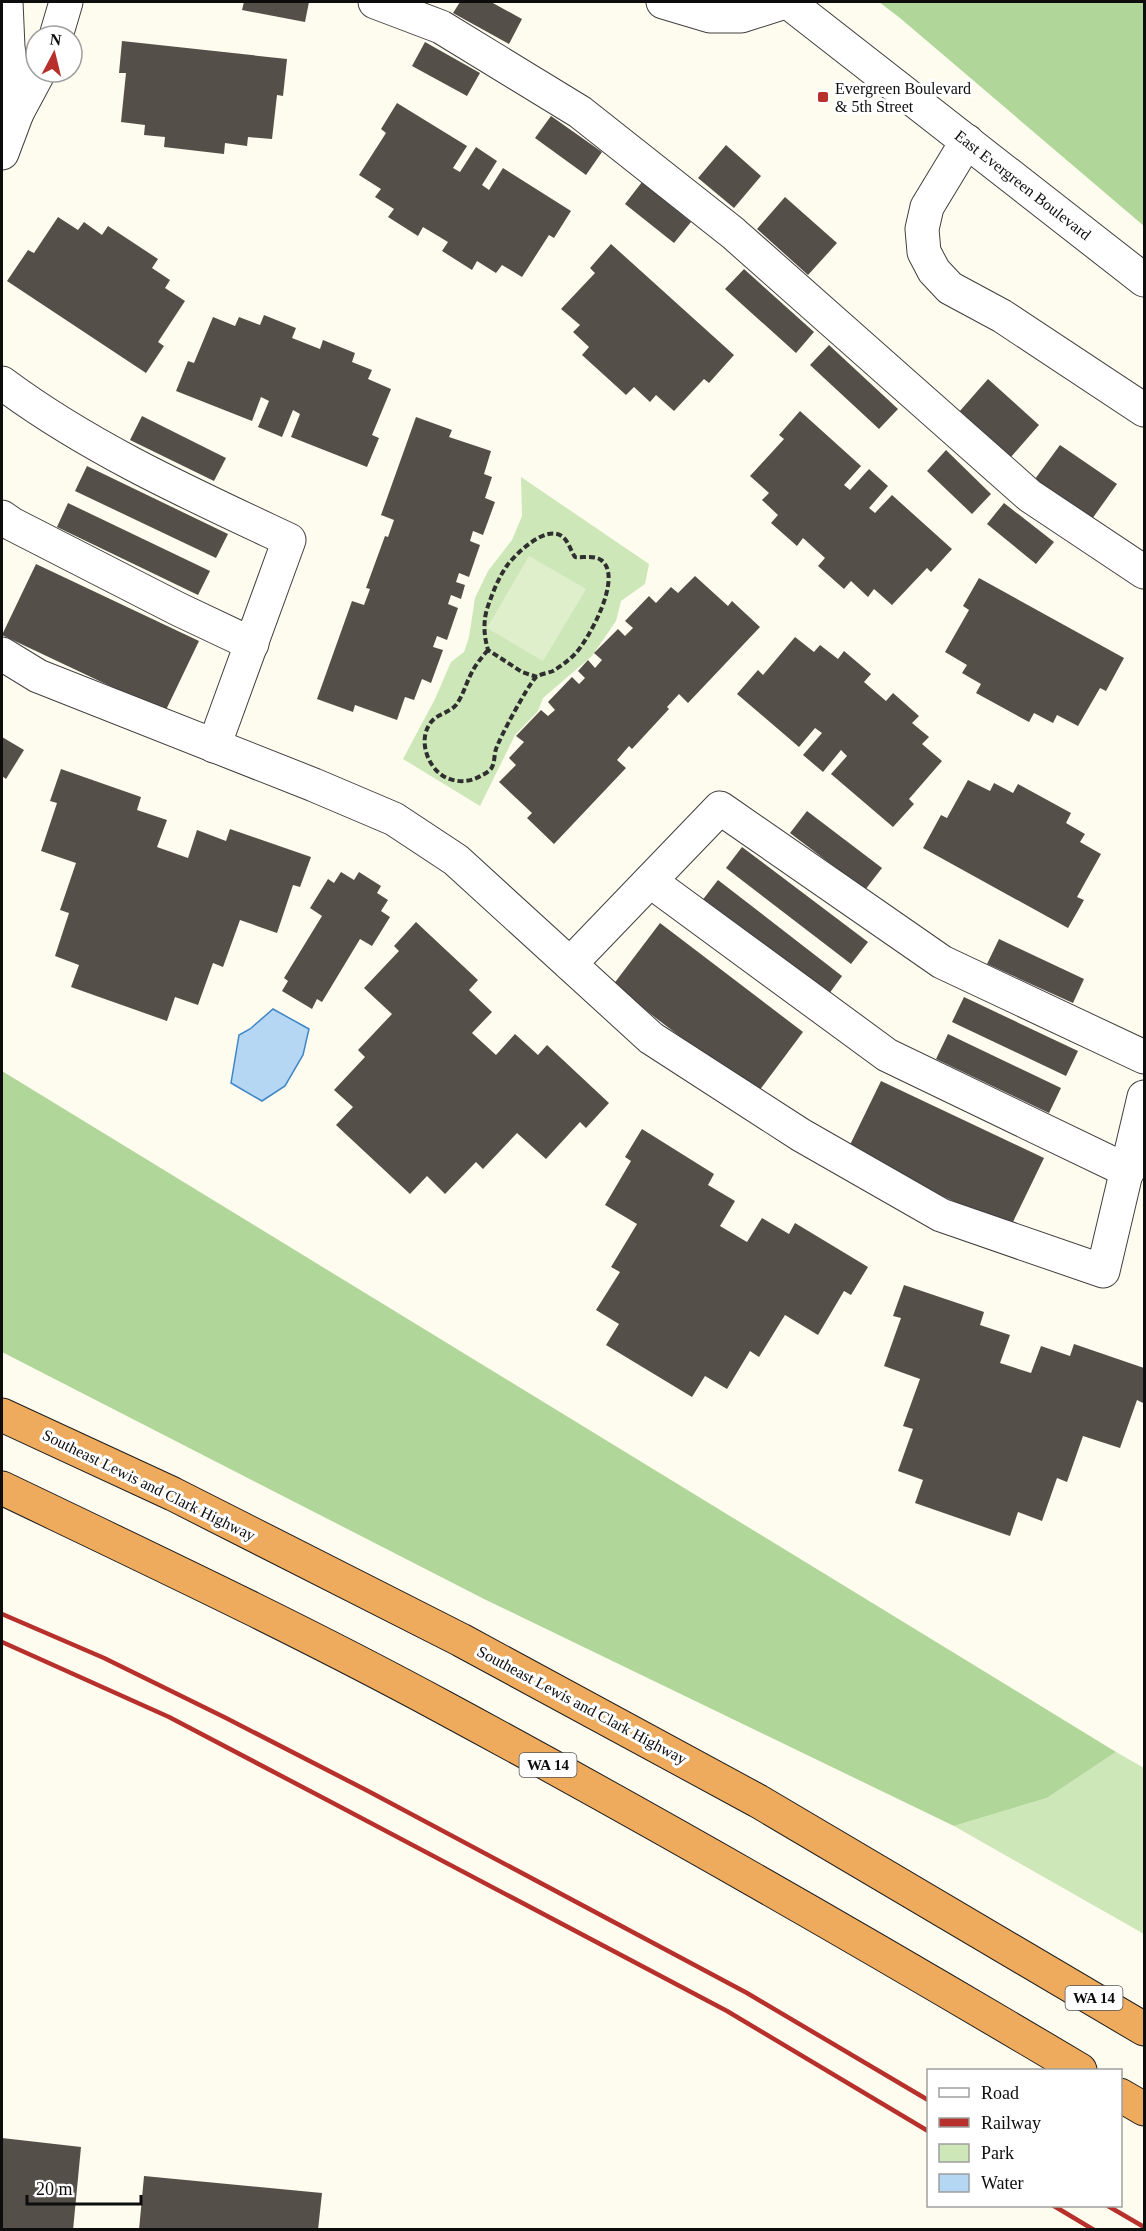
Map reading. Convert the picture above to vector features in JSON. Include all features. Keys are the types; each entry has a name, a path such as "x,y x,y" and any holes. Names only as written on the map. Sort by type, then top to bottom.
{"highway":[{"name":"Southeast Lewis and Clark Highway","path":"2,1415 173,1494 461,1640 759,1801 1144,2029"},
{"name":"WA 14","path":"2,1488 215,1590 441,1706 681,1838 1078,2069"},
{"path":"1043,1968 1144,2018"},
{"path":"1122,2096 1144,2109"}],"street":[{"path":"6,2 8,47 17,113"},
{"path":"60,24 66,2"},
{"path":"375,2 441,27 580,112 733,233 1030,496 1144,572"},
{"path":"663,2 710,16 741,16 787,2"},
{"name":"East Evergreen Boulevard","path":"787,2 1144,280"},
{"path":"2,153 17,113 33,84"},
{"path":"967,141 927,207 922,229 924,252 934,272 950,288 1002,316 1144,410"},
{"path":"2,383 35,408 171,485 289,540 214,746"},
{"path":"2,517 168,604 252,644"},
{"path":"2,654 38,676 394,819 456,860 651,1038 801,1135 941,1215 1103,1271 1144,1097"},
{"path":"570,964 720,808 942,962 1144,1057"},
{"path":"650,881 887,1055 1128,1171"}],"path":[{"path":"488,650 473,669 455,706 432,721 426,731 424,743 431,765 440,774 461,782 484,775 492,767 501,736 537,677 554,670 575,654 590,633 604,603 610,582 607,567 602,560 575,557 564,538 556,533 539,536 508,565 497,583 487,611 484,635 488,650 522,672 537,677"}],"green space":[{"path":"879,2 1144,2 1144,226 900,18"},
{"path":"521,477 649,564 645,584 621,601 616,621 592,656 543,698 538,711 515,735 480,806 403,759 435,699 451,662 464,652 469,637 475,598 488,571 512,540 522,516"},
{"path":"529,556 586,589 543,661 487,628"},
{"path":"2,1071 1116,1752 1047,1798 954,1826 484,1599 2,1352"},
{"path":"1116,1752 1144,1768 1144,1934 954,1826 1047,1798"}],"water":[{"path":"273,1009 309,1029 303,1055 285,1086 262,1101 231,1083 239,1035 250,1029"}],"building":[{"path":"244,2 309,2 305,22 242,10"},
{"path":"460,2 491,2 522,19 509,44 453,13"},
{"path":"122,41 287,59 283,96 277,95 272,139 248,137 247,146 225,143 224,154 164,147 165,137 144,135 145,125 121,122 126,73 119,73"},
{"path":"425,42 480,73 467,96 412,66"},
{"path":"397,103 467,146 453,168 460,172 476,147 497,161 482,185 489,190 503,168 571,211 554,238 549,235 522,277 502,265 496,273 477,261 472,270 442,251 448,242 423,227 418,236 388,217 394,209 375,197 381,189 359,175 386,133 381,129"},
{"path":"551,116 602,152 586,175 535,138"},
{"path":"726,145 761,176 734,208 698,178"},
{"path":"642,182 691,222 674,243 625,204"},
{"path":"785,197 837,243 808,275 757,229"},
{"path":"58,217 78,230 84,222 102,235 108,226 158,259 152,268 170,280 165,288 185,301 158,342 164,346 146,373 7,281 28,250 34,253"},
{"path":"611,244 734,355 709,383 704,379 674,411 656,395 650,402 634,387 626,395 582,355 589,347 573,332 580,325 561,309 595,273 590,268"},
{"path":"744,269 814,332 796,353 725,289"},
{"path":"264,315 296,328 292,338 320,349 323,340 355,353 352,362 372,370 368,379 391,389 372,435 379,438 367,467 291,437 300,414 293,410 282,437 258,427 269,401 261,397 252,421 176,391 188,361 194,363 213,317 235,326 239,317 260,325"},
{"path":"829,345 898,409 879,429 810,365"},
{"path":"988,379 1039,425 1010,458 959,412"},
{"path":"800,411 861,466 844,485 850,490 869,469 888,486 869,508 875,513 892,495 952,549 931,572 927,568 892,605 874,589 868,597 851,581 844,589 818,566 825,558 803,538 797,546 771,523 778,515 762,500 769,493 750,476 784,439 779,435"},
{"path":"142,416 226,458 214,481 130,440"},
{"path":"416,417 452,430 449,437 491,451 484,474 492,477 485,498 495,502 483,535 473,531 470,541 480,545 469,577 459,573 456,582 465,585 461,599 451,595 448,604 458,608 447,640 437,636 433,647 443,650 431,683 422,679 414,700 405,697 397,720 355,705 353,712 317,699 352,601 364,605 370,589 366,588 385,536 388,537 394,520 381,515"},
{"path":"1060,445 1117,484 1092,519 1035,479"},
{"path":"946,450 991,494 972,514 927,471"},
{"path":"87,466 228,534 216,558 75,491"},
{"path":"68,503 210,571 198,595 57,527"},
{"path":"1004,503 1054,542 1036,564 987,524"},
{"path":"36,564 199,641 165,712 2,635"},
{"path":"695,576 728,606 732,601 760,627 688,703 679,694 667,707 669,709 632,749 629,746 617,760 626,768 554,844 527,818 532,813 499,782 516,765 509,758 524,742 516,736 541,710 548,716 555,710 548,702 572,677 579,684 585,678 578,671 588,660 595,668 602,660 594,653 618,629 625,636 633,628 625,621 649,596 656,603 671,587 678,593"},
{"path":"979,578 1124,658 1106,691 1100,688 1078,726 1057,715 1053,723 1034,713 1029,722 976,693 981,684 962,673 967,665 945,652 969,610 963,606"},
{"path":"795,637 814,652 820,645 838,659 844,651 871,674 864,682 886,701 893,693 919,716 912,723 929,737 922,744 942,761 909,799 914,804 893,827 831,774 847,756 841,750 823,772 803,755 822,733 815,728 799,747 737,694 758,670 763,675"},
{"path":"2,737 24,750 6,779 2,776"},
{"path":"61,769 141,797 137,810 167,820 157,847 188,858 197,830 226,841 230,829 311,857 300,887 293,885 277,933 240,920 223,967 213,963 198,1005 175,997 167,1021 71,987 79,965 55,956 69,913 60,910 76,863 41,851 57,803 50,801"},
{"path":"968,780 990,791 994,783 1013,793 1018,784 1071,813 1066,823 1085,834 1080,842 1101,854 1077,897 1084,900 1068,928 923,848 941,815 947,818"},
{"path":"807,811 882,868 865,890 790,833"},
{"path":"742,847 868,942 851,964 726,868"},
{"path":"341,872 354,880 359,872 381,886 377,893 388,900 381,911 390,917 372,946 360,939 322,1002 317,999 312,1009 282,991 288,981 284,978 322,916 310,908 328,879 334,883"},
{"path":"718,880 842,976 826,998 701,902"},
{"path":"416,922 478,980 469,990 492,1012 472,1033 496,1055 515,1034 538,1055 547,1045 609,1103 586,1128 580,1122 546,1159 517,1133 483,1169 476,1162 445,1194 427,1176 410,1194 336,1125 353,1107 334,1090 365,1057 358,1050 392,1014 364,988 399,951 394,946"},
{"path":"660,923 803,1032 756,1095 613,985"},
{"path":"999,939 1084,979 1073,1003 987,964"},
{"path":"964,997 1078,1051 1066,1076 952,1022"},
{"path":"948,1034 1061,1088 1049,1113 936,1059"},
{"path":"881,1081 1044,1158 1010,1228 847,1151"},
{"path":"642,1129 714,1174 708,1185 735,1201 720,1226 747,1242 762,1218 789,1234 795,1223 868,1267 851,1295 844,1291 818,1335 785,1315 759,1357 750,1351 727,1389 705,1376 692,1397 606,1345 619,1324 596,1310 620,1272 611,1267 637,1224 605,1205 631,1161 625,1157"},
{"path":"904,1285 984,1312 980,1325 1010,1335 1000,1363 1031,1373 1041,1346 1070,1356 1074,1344 1144,1368 1144,1400 1143,1403 1137,1400 1120,1448 1083,1436 1067,1482 1057,1478 1042,1521 1018,1512 1010,1536 915,1503 923,1480 898,1471 913,1429 903,1426 920,1379 884,1366 901,1318 893,1316"},
{"path":"2,2138 81,2147 73,2230 2,2230"},
{"path":"144,2176 322,2193 318,2230 139,2230"}],"railway":[{"path":"2,1614 104,1658 368,1791 747,1993 927,2099"},
{"path":"2,1642 169,1717 727,2011 927,2130"},
{"path":"1056,2207 1094,2230"},
{"path":"1110,2207 1144,2227"}],"place":[{"name":"Evergreen Boulevard & 5th Street","path":"823,97"}]}
